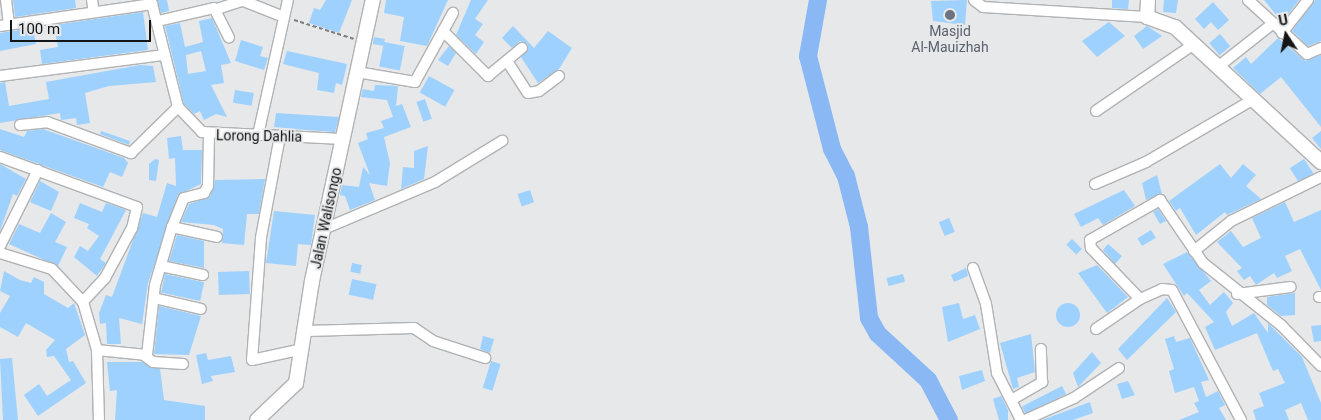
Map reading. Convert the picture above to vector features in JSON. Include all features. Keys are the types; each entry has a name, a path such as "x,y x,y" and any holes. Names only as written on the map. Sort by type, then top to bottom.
{"street":[{"path":"6,0 5,26 152,2 178,107 132,153 47,122 20,125"},
{"path":"92,0 94,12"},
{"path":"158,21 217,9 241,0 284,17"},
{"path":"258,136 288,0"},
{"name":"Jalan Walisongo","path":"257,420 295,386 324,229 372,0"},
{"path":"974,0 983,7 1147,17 1175,27 1321,162"},
{"path":"1147,17 1148,0"},
{"path":"1282,33 1308,0"},
{"path":"1253,2 1271,25 1307,54 1321,48"},
{"path":"217,9 229,37"},
{"path":"357,72 415,82 452,13"},
{"path":"1219,66 1271,25"},
{"path":"443,31 488,76 522,48"},
{"path":"1096,111 1194,44"},
{"path":"0,76 165,55"},
{"path":"507,62 528,93 539,92 559,76"},
{"path":"1095,184 1146,162 1252,100"},
{"name":"Lorong Dahlia","path":"178,107 209,136 280,136 343,140"},
{"path":"145,356 154,298 172,227 184,198 206,190 209,136"},
{"path":"280,136 261,238 252,360 303,349"},
{"path":"324,229 435,182 502,141"},
{"path":"0,157 138,208 105,278 83,302"},
{"path":"0,246 38,170"},
{"path":"1194,251 1231,221 1321,177"},
{"path":"1140,299 1090,248 1092,238 1160,200 1194,251 1237,294 1281,326 1321,366"},
{"path":"172,227 217,237"},
{"path":"0,253 52,269 83,302 97,350 98,420"},
{"path":"161,266 203,274"},
{"path":"973,268 986,304 997,373 1013,399 1021,420"},
{"path":"1237,294 1291,287"},
{"path":"1096,328 1140,299 1164,288 1178,296 1240,420"},
{"path":"154,298 201,310"},
{"path":"306,331 414,328 433,341 485,358"},
{"path":"1013,399 1042,382 1041,349"},
{"path":"97,350 145,356 153,362 183,364"},
{"path":"1025,420 1074,398 1119,368"}],"path":[{"path":"284,17 364,42"}],"building":[{"path":"13,0 75,0 76,8 15,17"},
{"path":"157,0 167,0 169,11 161,13"},
{"path":"326,0 352,0 339,33 309,23 314,8 320,10"},
{"path":"386,0 448,0 427,46 400,41 404,17 384,13"},
{"path":"471,0 488,0 475,19 483,24 475,35 484,42 476,54 456,35"},
{"name":"Masjid Al-Mauizhah","path":"967,0 965,25 933,21 931,1"},
{"path":"1112,0 1129,0 1128,9 1112,8"},
{"path":"1164,0 1178,0 1176,13 1163,12"},
{"path":"1264,0 1299,0 1282,22"},
{"path":"1315,0 1321,0 1321,41 1308,46 1292,31"},
{"path":"1213,2 1229,20 1218,30 1211,22 1204,29 1195,19"},
{"path":"143,12 148,50 42,64 40,50 58,47 54,25"},
{"path":"212,18 231,63 221,65 224,83 211,85 227,117 216,114 204,120 200,111 194,114 184,104 165,26 180,23 185,47 203,42 199,21","holes":["201,51 206,71 188,74 186,55"]},
{"path":"1109,22 1125,36 1097,57 1082,41"},
{"path":"513,26 534,48 548,31 572,48 559,69 538,83 521,57 528,44 520,41 512,48 502,38"},
{"path":"1147,26 1162,36 1143,49 1134,36"},
{"path":"33,28 36,44 0,51 0,33"},
{"path":"1220,34 1230,46 1220,55 1209,43"},
{"path":"374,37 385,39 384,46 373,44"},
{"path":"1278,38 1305,61 1321,55 1321,127 1281,77 1260,94 1233,68 1246,57 1251,64"},
{"path":"241,40 263,47 260,56 268,58 264,70 235,61"},
{"path":"384,42 405,46 400,71 379,67"},
{"path":"449,46 456,53 448,66 438,60"},
{"path":"287,51 347,64 342,85 336,83 334,93 317,90 319,73 283,64"},
{"path":"140,65 153,66 156,82 109,86 85,93 90,123 77,125 76,118 61,120 60,113 0,123 0,83 5,82 9,106 49,99 46,82"},
{"path":"429,76 454,90 445,107 420,93"},
{"path":"375,85 398,86 396,106 402,104 411,127 384,137 390,163 387,186 369,183 375,200 350,210 345,196 340,195 342,185 359,187 363,167 370,175 358,143 368,139 366,133 384,128 381,121 393,117 387,100 361,97 363,89 374,91"},
{"path":"235,90 254,93 252,106 233,103"},
{"path":"425,99 432,119 423,122 416,102"},
{"path":"276,113 339,117 335,132 274,127"},
{"path":"0,129 24,137 27,131 43,129 124,158 128,163 122,177 110,172 103,187 0,150"},
{"path":"101,131 130,141 129,145 100,134"},
{"path":"1321,131 1321,149 1312,138"},
{"path":"181,136 183,150 202,150 201,184 178,195 148,283 142,324 119,318 121,344 107,344 106,323 100,324 99,313 106,295 112,297 143,213 157,217 167,183 176,186 175,158 169,159 167,138"},
{"path":"428,146 424,179 401,189 403,167 414,168 414,151"},
{"path":"155,159 159,160 156,181 149,180 149,164"},
{"path":"1304,159 1313,173 1299,183 1290,168"},
{"path":"0,164 26,179 17,196 13,194 0,231"},
{"path":"1220,164 1231,178 1243,164 1256,175 1246,186 1261,199 1227,215 1225,212 1196,235 1180,208 1176,211 1169,201"},
{"path":"1157,175 1162,194 1146,200 1142,183"},
{"path":"265,179 259,214 247,214 244,245 222,243 223,229 214,225 181,222 189,204 210,197 215,180"},
{"path":"40,181 59,192 51,211 30,202"},
{"path":"530,190 534,202 522,206 518,194"},
{"path":"1124,190 1135,206 1103,225 1098,218 1081,227 1074,214"},
{"path":"1285,202 1294,222 1321,210 1321,290 1300,249 1285,256 1292,271 1277,278 1274,273 1256,285 1250,276 1244,280 1237,271 1242,268 1217,242 1231,231 1243,247 1261,238 1252,218"},
{"path":"80,203 102,212 106,203 126,210 100,259 106,263 97,276 74,257 80,246 88,251 99,236 87,228 89,224 74,218"},
{"path":"1158,209 1166,221 1160,224 1153,212"},
{"path":"274,211 315,215 311,245 298,244 296,266 266,263"},
{"path":"51,213 66,222 55,242 67,247 58,266 9,244 19,224 40,233"},
{"path":"949,218 955,232 945,236 939,222"},
{"path":"1151,230 1156,238 1142,246 1137,238"},
{"path":"177,235 204,241 204,268 169,261"},
{"path":"1072,239 1082,249 1076,255 1066,245"},
{"path":"1108,244 1122,256 1115,264 1103,250"},
{"path":"1187,252 1211,281 1199,290 1210,305 1224,292 1233,303 1226,312 1232,326 1254,313 1268,333 1268,323 1302,357 1321,403 1321,420 1308,420 1301,403 1285,410 1289,420 1256,420 1253,410 1264,406 1259,393 1285,383 1278,369 1273,371 1257,333 1215,350 1205,327 1214,322 1187,293 1184,296 1163,264"},
{"path":"352,263 362,265 360,274 350,272"},
{"path":"1097,265 1128,297 1107,313 1078,273"},
{"path":"966,268 968,276 954,282 951,275"},
{"path":"4,271 20,280 31,283 34,277 44,282 44,294 68,308 74,303 85,335 66,349 69,362 73,361 86,383 38,416 24,395 39,384 47,396 71,380 54,356 47,357 46,350 55,340 26,323 18,337 0,327 0,313 10,296 0,291"},
{"path":"249,271 250,294 219,295 218,272"},
{"path":"165,274 204,282 200,301 161,293"},
{"path":"903,274 905,282 888,286 887,278"},
{"path":"352,279 376,284 373,300 349,295"},
{"path":"1295,293 1295,315 1281,316 1267,305 1267,297"},
{"path":"1167,298 1176,312 1127,360 1118,349"},
{"path":"959,303 963,319 975,315 980,329 948,342 942,307"},
{"path":"1068,303 1077,306 1080,315 1077,324 1068,327 1059,324 1056,315 1059,306"},
{"path":"159,306 201,316 189,355 154,354"},
{"path":"1321,325 1321,341 1314,342 1311,326"},
{"path":"1031,334 1035,372 1017,378 1019,387 1013,389 1000,343"},
{"path":"483,336 494,339 490,353 480,349"},
{"path":"1174,336 1176,342 1190,338 1209,380 1201,382 1206,397 1218,391 1225,405 1219,408 1226,420 1179,420 1199,412 1194,403 1199,401 1194,387 1175,393 1169,371 1174,369 1165,339"},
{"path":"1092,352 1101,363 1078,387 1073,373"},
{"path":"206,353 208,360 231,356 235,372 211,376 213,381 202,384 196,355"},
{"path":"12,358 18,420 3,420 0,359"},
{"path":"491,361 501,364 492,391 483,388"},
{"path":"107,362 141,362 160,369 164,400 205,406 205,420 115,420 117,390 110,391"},
{"path":"982,370 985,381 962,390 959,376"},
{"path":"1128,381 1135,395 1122,399 1117,384"},
{"path":"1062,386 1066,394 1026,414 1022,406"},
{"path":"1001,396 1008,410 1008,420 999,420 993,399"},
{"path":"1090,402 1093,413 1073,420 1042,420"}],"waterway":[{"path":"818,0 808,56 832,149 846,176 859,227 869,318 878,334 928,380 949,420"}],"place":[{"name":"Masjid Al-Mauizhah","path":"950,15"}]}
